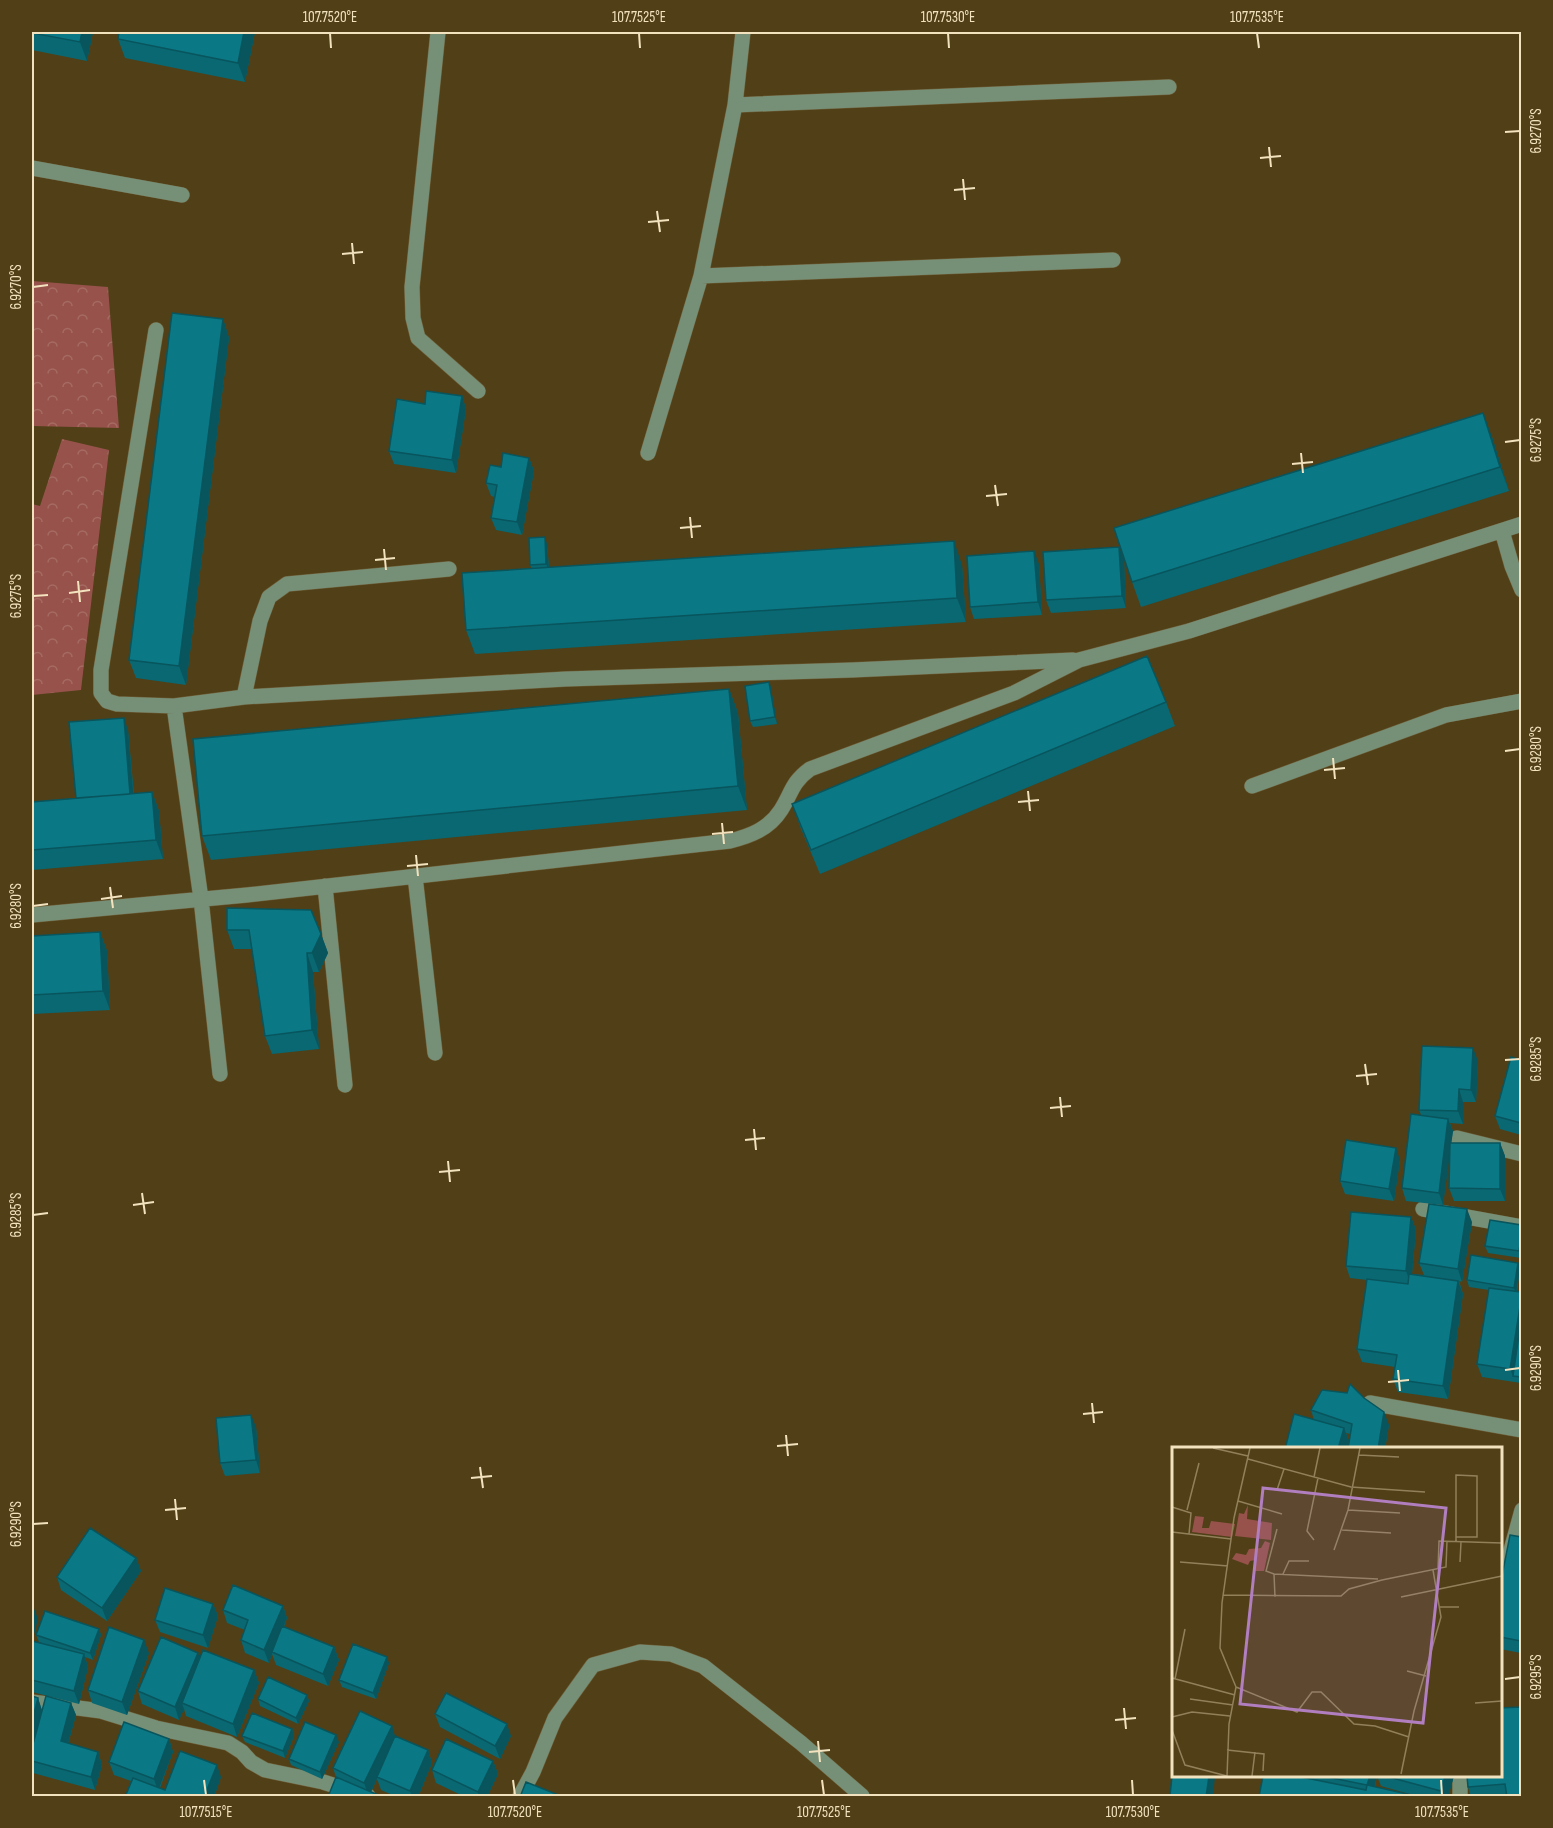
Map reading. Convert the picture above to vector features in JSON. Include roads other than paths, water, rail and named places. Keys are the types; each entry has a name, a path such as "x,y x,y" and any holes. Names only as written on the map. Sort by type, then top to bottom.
{"street":[{"path":"438,32 412,287 413,318 418,338 478,391"},
{"path":"648,453 701,276 735,105 743,32"},
{"path":"735,105 1169,87"},
{"path":"32,168 182,195"},
{"path":"701,276 1113,260"},
{"path":"156,330 101,670 101,693 107,700 117,704 174,706 244,697 566,679 1079,660"},
{"path":"32,915 325,886 730,841 752,835 767,825 781,811 793,785 810,769 1014,693 1079,660 1189,631 1521,524"},
{"path":"1502,531 1521,590"},
{"path":"244,697 260,621 269,597 288,584 449,569"},
{"path":"1252,786 1446,715 1521,701"},
{"path":"174,706 201,898 220,1074"},
{"path":"415,876 435,1053"},
{"path":"325,886 345,1085"},
{"path":"1457,1138 1521,1154"},
{"path":"1423,1209 1521,1227"},
{"path":"1370,1403 1521,1430"},
{"path":"1502,1582 1521,1510"},
{"path":"520,1797 555,1718 593,1665 640,1652 671,1654 703,1666 801,1743 862,1797"},
{"path":"32,1702 101,1712 156,1728 228,1743 242,1752 250,1762 265,1770 323,1782 368,1797"},
{"path":"1460,1777 1460,1797"}]}
